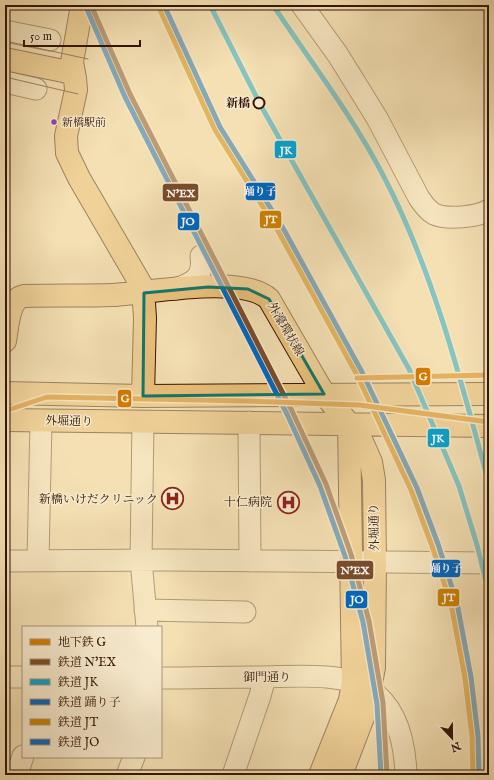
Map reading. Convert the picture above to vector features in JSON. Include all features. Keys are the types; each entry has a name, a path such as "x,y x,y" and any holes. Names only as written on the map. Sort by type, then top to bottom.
{"main road":[{"path":"82,5 72,62 76,90 66,145 69,159 141,284 144,293 143,396"},
{"path":"5,59 68,72 75,78"},
{"name":"外濠環状線","path":"5,341 14,302 19,297 144,293 175,289 230,286 260,292 265,295 274,305 324,394 349,425"},
{"path":"5,393 143,396 489,394"},
{"name":"外堀通り","path":"5,420 489,426"},
{"name":"外堀通り","path":"341,775 367,707 362,686 351,562 349,425"},
{"name":"外堀通り","path":"320,775 350,700 362,686 374,666 374,480 371,462 360,437 349,425"}],"street":[{"path":"302,5 338,55 366,101 419,198 426,208 440,216 475,216 489,210"},
{"path":"5,31 50,40"},
{"path":"5,82 36,89"},
{"path":"175,289 187,285 196,279 201,272 201,256"},
{"path":"38,560 42,421"},
{"path":"143,422 141,560 146,619 245,612"},
{"path":"249,422 250,561"},
{"path":"5,561 141,560 489,563"},
{"path":"5,677 22,677"},
{"path":"233,775 265,677"},
{"name":"御門通り","path":"162,678 317,677 362,686"},
{"path":"362,686 388,708 400,731 405,756 406,775"},
{"path":"17,775 22,758"},
{"path":"128,775 134,758"}],"highlighted area":[{"path":"208,287 248,289 269,299 324,394 143,396 144,293"}],"tram line":[{"path":"5,41 88,59"},
{"path":"5,77 78,94"}],"metro line":[{"name":"G","path":"357,378 489,375"},
{"name":"G","path":"5,411 47,397 247,401 359,405 489,422"}],"rail line":[{"name":"N'EX","path":"91,5 130,94 292,411 326,484 351,554 369,621 383,703 387,775"},
{"name":"踊り子","path":"164,5 220,127 283,228 362,372 417,488 438,544 457,603 471,677 478,736 479,775"},
{"name":"JK","path":"210,5 260,104 409,369 459,486 477,545 489,593"},
{"name":"JK","path":"273,5 358,131 401,211 417,249 444,326 489,484"},
{"name":"JO","path":"86,7 125,97 287,414 320,486 345,556 363,622 377,704 381,775"},
{"name":"JT","path":"159,8 215,130 278,231 357,375 411,490 432,546 451,604 465,678 472,736 473,775"}],"place":[{"name":"新橋","path":"259,103"},
{"name":"新橋駅前","path":"54,122"},
{"name":"新橋いけだクリニック","path":"173,499"},
{"name":"十仁病院","path":"288,502"}]}
